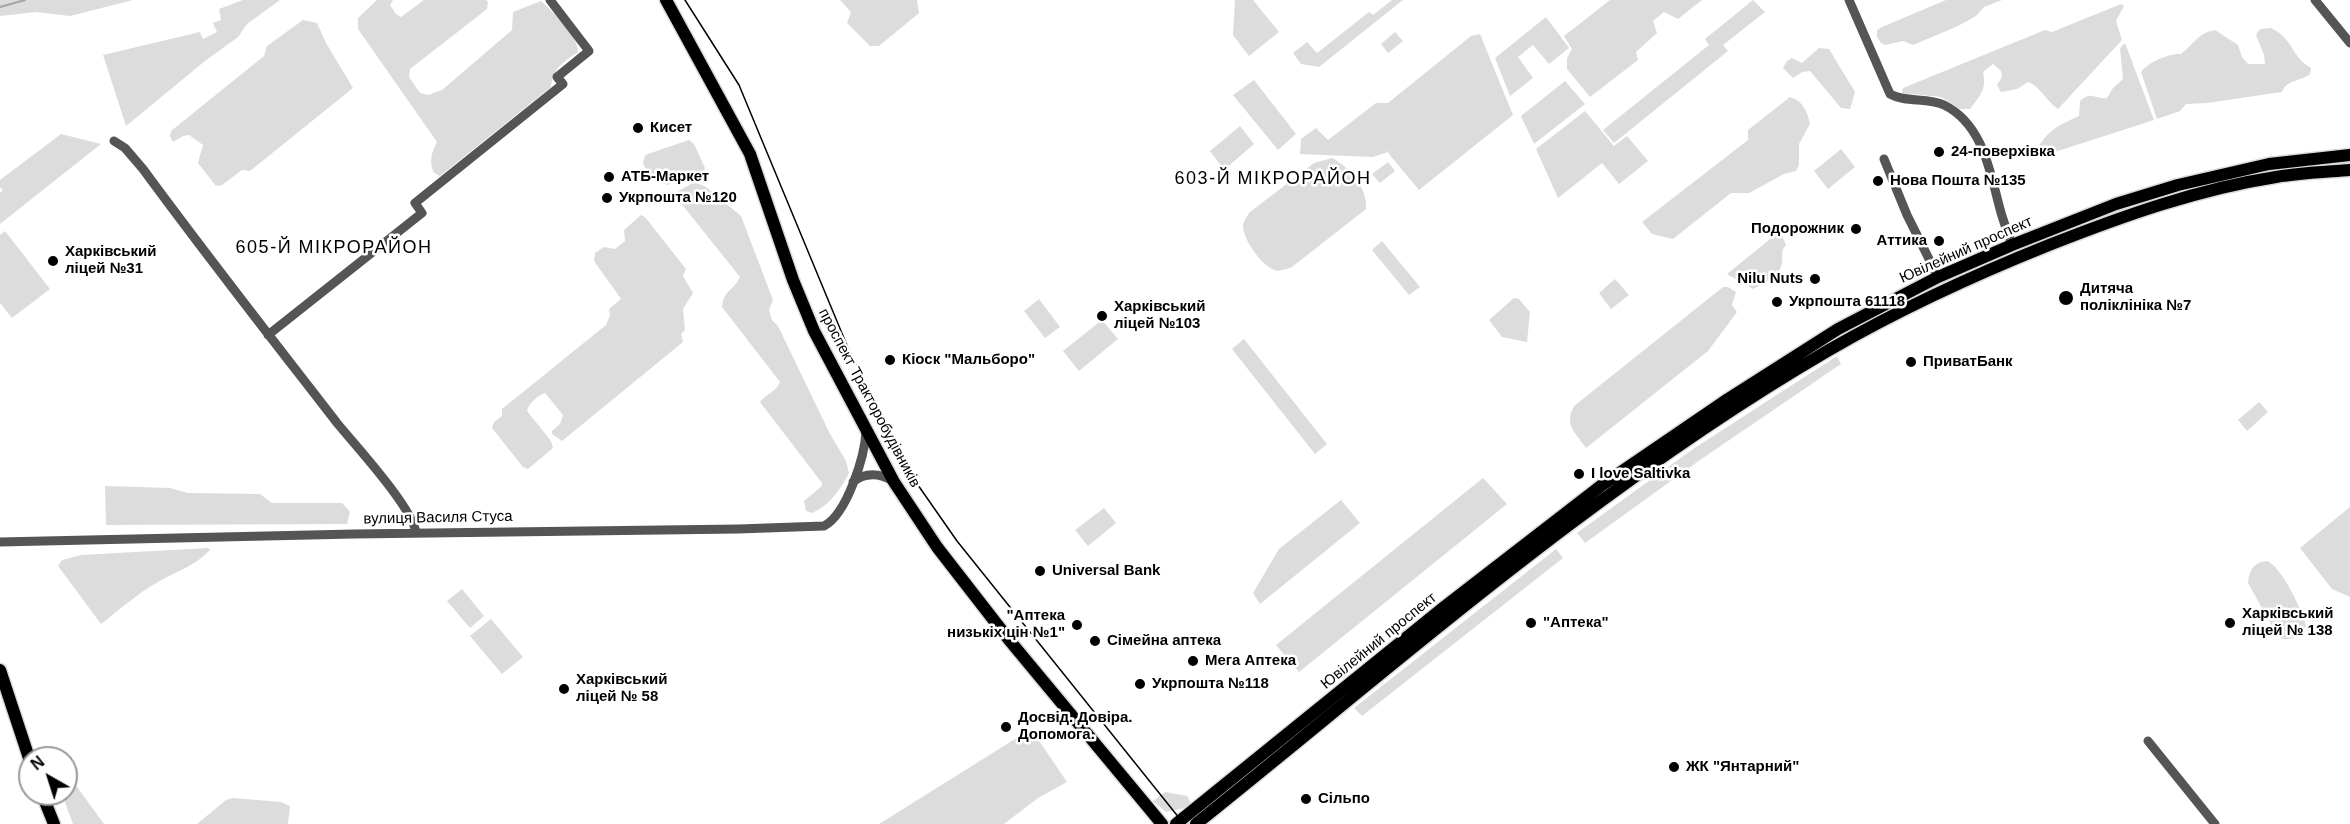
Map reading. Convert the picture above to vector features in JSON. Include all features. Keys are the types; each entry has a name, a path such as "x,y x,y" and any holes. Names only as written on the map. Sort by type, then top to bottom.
{"main road":[{"name":"проспект Тракторобудівників","path":"666,0 750,154 793,280 806,310 866,432 894,482 936,547 1010,642 1162,824"},
{"name":"Ювілейний проспект","path":"1196,824 1403,655 1517,558 1606,489 1728,399 1838,329 1938,277 2012,244 2116,204 2178,185 2269,164 2350,155"},
{"name":"Ювілейний проспект","path":"1606,489 1846,341 1944,291 2019,258 2122,217 2188,197 2276,177 2350,170"},
{"path":"1838,329 1846,341"},
{"name":"Ювілейний проспект","path":"1176,824 1443,608 1517,558"},
{"path":"0,670 25,746"},
{"path":"47,806 54,824"}],"street":[{"path":"268,335 423,213 415,202 564,84 557,77 589,51 550,0"},
{"path":"1849,0 1890,94 1900,99 1939,103 1956,112 1972,129 1983,150 2012,244"},
{"path":"2315,0 2350,43"},
{"path":"114,141 125,148 143,170 268,335 411,516 416,533"},
{"path":"1884,159 1907,215 1938,277"},
{"name":"вулиця Василя Стуса","path":"0,542 824,526 835,518 852,483 864,452 866,432"},
{"path":"852,483 861,476 873,474 887,477 894,482"},
{"path":"2148,741 2215,824"}],"shaded area":[{"path":"0,0 133,0 70,16 36,12 0,16"},
{"path":"243,0 280,0 247,24 238,37 126,126 103,55 200,32 203,39 217,32 213,23 221,20 219,9"},
{"path":"377,0 393,0 390,5 401,17 424,0 486,0 488,2 487,9 410,69 409,77 420,93 428,95 442,90 512,30 513,12 541,1 569,31 577,45 578,52 556,70 551,87 440,176 434,173 431,161 437,142 358,29 358,18"},
{"path":"840,0 917,0 919,13 879,46 870,46 847,23 851,12"},
{"path":"1235,0 1253,0 1279,32 1249,56 1233,35"},
{"path":"1392,0 1403,0 1319,67 1301,64 1293,53 1307,42 1317,53 1369,12 1373,15"},
{"path":"1610,0 1702,0 1678,19 1664,12 1653,21 1657,33 1636,52 1638,60 1590,97 1567,69 1567,58 1572,49 1564,36"},
{"path":"1753,0 1765,12 1723,45 1728,51 1614,143 1603,130 1709,45 1705,39"},
{"path":"1946,0 2002,0 1984,7 1976,16 1958,26 1913,45 1903,41 1885,45 1877,37 1877,30 1882,27"},
{"path":"2121,4 2124,6 2116,21 2122,40 2058,109 2037,87 2028,82 2017,89 2001,92 1997,85 2002,77 2001,71 1993,64 1983,72 1983,88 1970,109 1960,109 1941,97 1902,93 1903,88 2045,30 2052,32"},
{"path":"1546,17 1569,48 1549,64 1533,45 1518,57 1533,78 1510,96 1495,58"},
{"path":"303,20 317,23 326,43 353,88 250,171 242,170 222,185 216,186 198,163 203,145 189,135 173,142 170,136 171,131 264,56 267,46"},
{"path":"2271,28 2284,37 2304,64 2311,68 2310,74 2290,83 2282,92 2186,104 2180,111 2157,119 2141,72 2148,65 2165,57 2181,54 2200,36 2215,30 2238,45 2242,57 2248,64 2265,64 2256,35 2260,29"},
{"path":"1395,32 1403,41 1388,53 1381,44"},
{"path":"1480,34 1513,115 1419,190 1388,153 1391,151 1373,157 1300,154 1301,139 1316,128 1328,140 1376,103 1388,103 1471,36"},
{"path":"2125,43 2154,120 2030,160 2050,132 2079,116 2080,101 2088,96 2107,98 2113,88 2123,79 2120,48"},
{"path":"1819,48 1829,49 1855,92 1850,109 1841,108 1810,71 1802,72 1793,78 1783,68 1792,58 1802,63"},
{"path":"1254,80 1296,134 1278,150 1233,95"},
{"path":"1565,81 1585,104 1534,144 1521,116"},
{"path":"1790,97 1804,107 1810,124 1799,144 1799,165 1796,171 1784,174 1749,193 1731,193 1673,239 1652,234 1642,222 1748,140 1748,130"},
{"path":"1585,111 1614,146 1627,136 1648,161 1619,184 1602,163 1558,198 1536,149"},
{"path":"1240,126 1254,144 1224,170 1210,151"},
{"path":"61,134 101,144 0,224 0,193 3,190 0,187 0,180"},
{"path":"689,140 694,144 705,168 704,171 667,185 651,177 643,164 645,155"},
{"path":"1841,149 1855,167 1828,189 1814,171"},
{"path":"1332,158 1345,167 1361,186 1366,209 1292,267 1274,270 1258,257 1249,244 1243,225 1245,220 1250,212 1314,163"},
{"path":"1388,162 1395,171 1380,183 1372,174"},
{"path":"695,182 706,187 741,216 773,300 769,310 772,320 778,326 830,434 846,461 849,473 842,485 829,501 812,513 806,511 804,501 822,486 822,483 760,402 780,382 722,307 725,297 740,277 676,197 678,191"},
{"path":"641,215 686,269 683,276 693,293 683,309 685,330 681,334 683,342 562,441 552,434 552,431 560,424 563,415 545,393 536,398 527,411 551,441 553,448 528,469 523,467 492,428 494,422 502,416 502,409 606,325 610,315 609,309 621,299 594,261 595,253 604,247 615,249 625,241 624,230"},
{"path":"5,231 50,289 12,318 0,303 0,235"},
{"path":"1780,231 1786,245 1782,251 1782,263 1778,273 1753,289 1727,274"},
{"path":"1382,241 1420,287 1409,295 1372,250"},
{"path":"1615,279 1629,295 1611,309 1599,293"},
{"path":"1723,287 1736,292 1732,305 1737,312 1708,351 1586,448 1572,428 1570,418 1574,406"},
{"path":"1514,298 1519,299 1530,312 1527,342 1502,337 1489,320"},
{"path":"1039,299 1060,327 1045,338 1024,311"},
{"path":"1102,320 1118,339 1079,371 1063,351"},
{"path":"1244,339 1327,444 1315,454 1232,349"},
{"path":"1837,356 1841,364 1700,460 1585,543 1577,533 1693,449"},
{"path":"2259,402 2268,412 2247,431 2238,420"},
{"path":"1483,478 1507,504 1299,672 1276,645"},
{"path":"105,486 170,488 188,493 260,494 272,503 342,503 350,512 347,524 106,525"},
{"path":"1341,500 1360,523 1260,604 1253,593 1279,549"},
{"path":"2350,507 2350,597 2332,589 2300,548"},
{"path":"1104,508 1116,523 1088,546 1075,530"},
{"path":"208,548 210,550 198,560 151,586 101,624 58,566 62,560 81,555"},
{"path":"1556,549 1563,558 1362,716 1354,708"},
{"path":"2267,561 2279,571 2285,580 2304,619 2306,626 2302,632 2290,639 2282,639 2276,633 2248,583 2253,568"},
{"path":"462,589 484,616 470,628 447,601"},
{"path":"491,619 523,657 502,674 470,636"},
{"path":"1031,729 1067,782 1038,798 1004,824 879,824"},
{"path":"78,788 104,824 73,824 66,806 78,806"},
{"path":"1165,792 1187,796 1191,804 1166,812 1153,801"},
{"path":"233,798 281,802 290,806 288,824 197,824 226,800"}],"waterway":[{"path":"0,7 25,0"}],"tram line":[{"path":"685,0 739,85 846,343 904,465 957,541 1184,824"}],"place":[{"name":"Кисет","path":"638,128"},
{"name":"24-поверхівка","path":"1939,152"},
{"name":"АТБ-Маркет","path":"609,177"},
{"name":"Нова Пошта №135","path":"1878,181"},
{"name":"Укрпошта №120","path":"607,198"},
{"name":"Подорожник","path":"1856,229"},
{"name":"Аттика","path":"1939,241"},
{"name":"Харківський ліцей №31","path":"53,261"},
{"name":"Nilu Nuts","path":"1815,279"},
{"name":"Дитяча поліклініка №7","path":"2066,298"},
{"name":"Укрпошта 61118","path":"1777,302"},
{"name":"Харківський ліцей №103","path":"1102,316"},
{"name":"Кіоск \"Мальборо\"","path":"890,360"},
{"name":"ПриватБанк","path":"1911,362"},
{"name":"I love Saltivka","path":"1579,474"},
{"name":"Universal Bank","path":"1040,571"},
{"name":"\"Аптека\"","path":"1531,623"},
{"name":"Харківський ліцей № 138","path":"2230,623"},
{"name":"\"Аптека низькіх цін №1\"","path":"1077,625"},
{"name":"Сімейна аптека","path":"1095,641"},
{"name":"Мега Аптека","path":"1193,661"},
{"name":"Укрпошта №118","path":"1140,684"},
{"name":"Харківський ліцей № 58","path":"564,689"},
{"name":"Досвід. Довіра. Допомога.","path":"1006,727"},
{"name":"ЖК \"Янтарний\"","path":"1674,767"},
{"name":"Сільпо","path":"1306,799"}],"district":[{"name":"603-Й МІКРОРАЙОН","path":"1273,179"},
{"name":"605-Й МІКРОРАЙОН","path":"334,248"}]}
